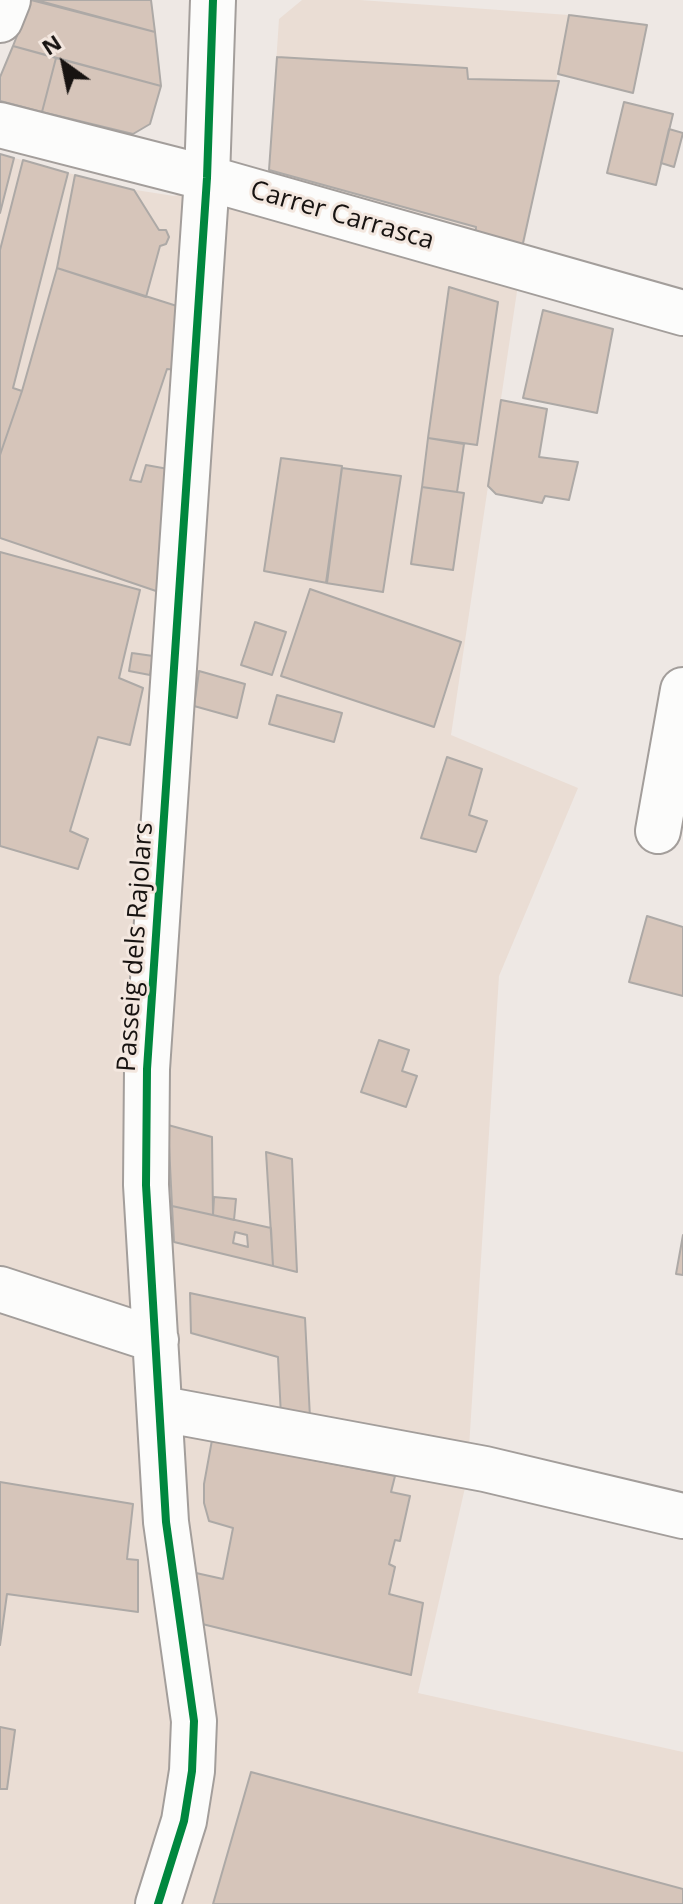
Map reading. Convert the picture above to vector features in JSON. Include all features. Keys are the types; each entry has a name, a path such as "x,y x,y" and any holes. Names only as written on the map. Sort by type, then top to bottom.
{"street":[{"path":"0,20 8,0"},
{"name":"Passeig dels Rajolars","path":"158,1904 184,1821 192,1771 194,1721 166,1522 162,1409 146,1185 147,1069 207,178 213,0"},
{"name":"Carrer Carrasca","path":"0,125 207,178 683,313"},
{"path":"658,831 683,690"},
{"path":"0,1289 156,1340"},
{"path":"162,1409 485,1469 683,1516"}],"shaded area":[{"path":"302,0 360,0 569,15 523,251 451,735 578,788 499,976 467,1479 418,1693 683,1752 683,1904 0,1904 0,154 123,188 174,196 269,170 279,19"}],"building":[{"path":"31,0 155,32 161,86 13,46"},
{"path":"36,0 151,0 155,32"},
{"path":"569,15 647,25 633,93 558,74"},
{"path":"13,46 56,58 42,112 0,101 0,77"},
{"path":"277,57 467,68 468,79 559,81 521,252 475,237 476,227 269,170"},
{"path":"56,58 161,86 150,124 133,134 42,112"},
{"path":"624,102 673,114 656,185 607,173"},
{"path":"669,129 683,133 674,167 661,163"},
{"path":"0,154 14,158 0,213"},
{"path":"23,160 68,173 13,388 22,391 0,455 0,250"},
{"path":"75,175 134,190 159,230 166,230 169,237 166,244 160,246 146,297 57,268"},
{"path":"57,268 180,307 176,370 167,369 130,480 141,482 146,465 168,469 159,592 0,538 0,455"},
{"path":"449,287 498,302 477,445 428,438"},
{"path":"543,310 613,329 597,413 523,398"},
{"path":"501,400 547,409 539,457 578,462 569,500 545,496 542,503 496,494 488,486"},
{"path":"428,438 464,444 457,492 422,487"},
{"path":"281,458 342,466 327,583 264,571"},
{"path":"342,468 401,476 383,592 326,583"},
{"path":"422,487 464,493 453,570 411,564"},
{"path":"0,552 140,590 119,678 143,688 130,745 98,737 70,831 88,839 78,869 0,846"},
{"path":"310,589 461,642 434,727 281,676"},
{"path":"255,622 286,632 272,675 241,665"},
{"path":"132,653 153,656 150,675 129,671"},
{"path":"199,671 245,684 237,718 194,706"},
{"path":"277,695 342,713 334,742 269,724"},
{"path":"447,757 482,769 469,815 487,821 476,852 421,838"},
{"path":"647,916 683,927 683,996 629,982"},
{"path":"379,1040 409,1050 402,1071 417,1076 406,1107 361,1092"},
{"path":"168,1125 212,1137 213,1215 172,1206"},
{"path":"266,1152 292,1159 297,1272 273,1266"},
{"path":"214,1197 236,1199 234,1220 213,1215"},
{"path":"172,1206 271,1228 273,1266 174,1242","holes":["235,1232 247,1235 248,1247 233,1243"]},
{"path":"683,1235 683,1275 676,1274"},
{"path":"190,1293 305,1318 310,1418 281,1416 278,1357 191,1333"},
{"path":"212,1440 395,1476 391,1492 410,1496 400,1541 395,1540 389,1564 395,1567 389,1594 423,1603 411,1675 198,1623 196,1573 223,1579 233,1528 209,1521 204,1503"},
{"path":"0,1482 133,1504 127,1559 138,1560 138,1612 7,1594 0,1645"},
{"path":"0,1727 15,1730 7,1789 0,1789"},
{"path":"251,1772 683,1889 683,1904 213,1904"}],"cycle path":[{"path":"158,1904 184,1821 192,1771 194,1721 166,1522 146,1185 147,1069 207,178 213,0"}]}
